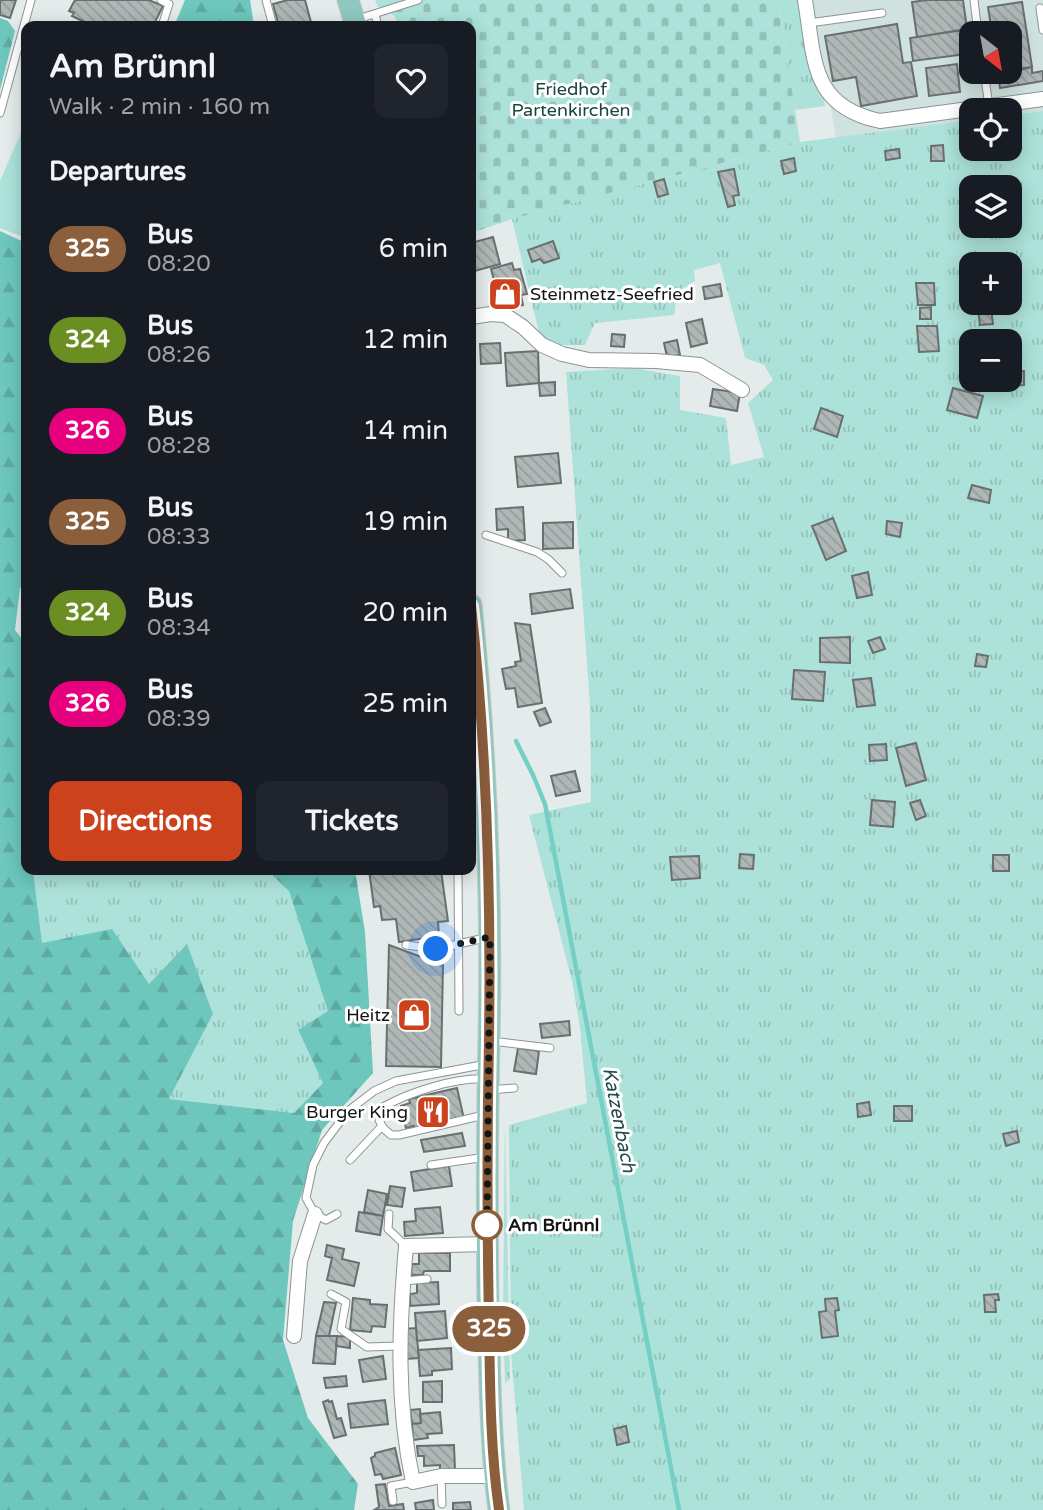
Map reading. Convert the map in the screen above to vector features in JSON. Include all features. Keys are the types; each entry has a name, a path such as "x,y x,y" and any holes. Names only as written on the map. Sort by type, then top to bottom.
{"main road":[{"path":"476,701 490,937 487,1244 490,1388 494,1476 499,1510"}],"street":[{"path":"805,0 819,75 828,94 841,107 853,114 880,121 959,110"},
{"path":"1022,102 1043,99"},
{"path":"476,316 505,315 542,345 562,354 589,360 700,365 742,390"},
{"path":"293,1336 300,1261 315,1214"},
{"path":"487,1244 406,1246 399,1346 403,1422 414,1482 441,1476 494,1476"}],"lane":[{"path":"25,21 31,0"},
{"path":"161,0 169,4 164,21"},
{"path":"266,0 272,21"},
{"path":"359,15 418,0"},
{"path":"974,0 977,21"},
{"path":"1040,8 1043,30"},
{"path":"809,23 882,13"},
{"path":"0,113 21,36"},
{"path":"486,535 537,552 562,573"},
{"path":"458,875 459,1011"},
{"path":"406,945 436,949 490,937"},
{"path":"489,1040 550,1048"},
{"path":"337,1214 326,1220 315,1214 306,1198 313,1164 324,1143 348,1111 374,1091 396,1081 487,1078 514,1088"},
{"path":"487,1078 460,1081 401,1097 383,1107 379,1120 391,1135 400,1135 487,1114"},
{"path":"350,1160 382,1126"},
{"path":"431,1165 486,1157"},
{"path":"389,1213 388,1229 406,1246"},
{"path":"403,1281 427,1279"},
{"path":"331,1294 346,1302 341,1329 367,1347 399,1346"},
{"path":"441,1476 442,1504"},
{"path":"394,1501 391,1486 414,1482"}],"shaded area":[{"path":"812,0 1043,0 1043,111 1022,114 1022,98 959,98 959,122 836,138"}],"green space":[{"path":"185,0 250,0 253,21 176,21"},
{"name":"Friedhof Partenkirchen","path":"375,0 778,0 800,142 512,219 476,231 476,21 397,21 394,15 378,7"},
{"path":"778,0 802,0 825,106 795,110"},
{"path":"0,18 8,21 15,31 0,90"},
{"path":"1043,111 1043,1510 524,1510 511,1352 509,1125 587,1103 580,1028 572,981 529,815 591,802 590,705 566,372 634,368 680,376 680,410 726,418 731,465 764,457 748,403 773,380 764,365 745,358 720,263 694,270 695,281 677,292 674,315 595,323 585,345 542,345 512,219 800,142 959,122 959,161 1022,161 1022,114"},
{"path":"21,133 21,236 0,228 0,181"},
{"path":"0,231 21,241 21,588 15,630 21,638 21,875 34,875 42,943 112,929 149,984 187,944 213,1014 169,1099 294,1113 323,1083 298,1030 328,1011 289,891 272,875 356,875 365,932 373,1073 322,1130 293,1221 283,1340 308,1418 358,1484 354,1510 0,1510"},
{"path":"34,875 272,875 289,890 328,1011 298,1031 323,1083 294,1113 169,1099 213,1014 187,945 149,984 42,943"},
{"path":"505,1118 510,1379 505,1383 503,1318"}],"building":[{"path":"0,0 16,0 10,18 0,15"},
{"path":"75,0 149,0 163,6 156,21 82,21 72,16 74,13 69,11"},
{"path":"288,0 305,0 311,21 278,21 273,4"},
{"path":"963,0 966,21 959,21 959,30 917,37 912,2"},
{"path":"1022,2 1032,67 1022,68 1022,21 990,21 988,7"},
{"path":"897,24 903,63 911,62 917,96 861,106 856,77 833,81 825,36"},
{"path":"959,31 959,55 913,61 910,38"},
{"path":"957,64 960,92 929,96 926,68"},
{"path":"1032,67 1032,73 1043,71 1043,81 1000,88 1000,84 1022,84 1022,69"},
{"path":"943,145 944,161 931,161 931,146"},
{"path":"899,149 900,158 886,160 885,151"},
{"path":"794,158 796,171 784,174 781,161"},
{"path":"734,169 739,195 733,196 735,205 728,207 718,172"},
{"path":"664,179 668,194 658,197 654,182"},
{"path":"493,237 500,264 476,271 476,242"},
{"path":"553,241 559,258 544,263 540,259 532,262 528,250"},
{"path":"512,263 514,270 520,269 527,294 521,295 523,305 502,310 491,269"},
{"path":"916,283 934,283 935,305 918,305"},
{"path":"720,284 722,296 705,299 703,287"},
{"path":"931,307 931,319 920,319 920,308"},
{"path":"979,315 992,315 993,324 980,325"},
{"path":"702,319 707,343 691,347 686,323"},
{"path":"917,326 937,326 939,351 919,352"},
{"path":"612,334 625,335 624,347 611,346"},
{"path":"677,340 680,355 667,357 664,343"},
{"path":"500,343 501,363 481,364 480,344"},
{"path":"538,351 539,383 507,386 505,353"},
{"path":"555,382 555,395 540,396 539,383"},
{"path":"953,388 959,392 983,396 977,418 947,410"},
{"path":"713,389 740,393 737,411 710,406"},
{"path":"821,408 843,416 837,437 814,429"},
{"path":"558,453 561,483 518,487 515,457"},
{"path":"972,485 991,490 989,503 968,498"},
{"path":"523,507 525,540 508,541 508,529 497,530 496,509"},
{"path":"833,518 846,551 826,560 812,526"},
{"path":"887,521 902,523 900,537 886,534"},
{"path":"573,522 573,548 543,549 543,523"},
{"path":"868,572 872,595 857,598 852,576"},
{"path":"570,589 573,608 532,614 530,594"},
{"path":"515,623 530,625 542,703 518,707 515,688 506,689 502,669 516,666 515,662 521,661"},
{"path":"850,637 850,663 820,662 820,638"},
{"path":"880,637 885,649 873,653 868,641"},
{"path":"977,654 988,656 986,667 975,666"},
{"path":"794,670 825,672 823,701 792,699"},
{"path":"871,678 875,705 857,707 853,680"},
{"path":"545,708 551,722 540,726 534,712"},
{"path":"916,743 926,780 906,786 896,748"},
{"path":"886,744 887,760 870,761 869,745"},
{"path":"575,771 580,791 556,796 551,776"},
{"path":"872,800 895,802 893,827 870,825"},
{"path":"920,800 926,816 916,820 910,803"},
{"path":"740,854 754,855 753,869 739,868"},
{"path":"993,855 1009,855 1009,871 993,871"},
{"path":"699,856 700,878 672,880 670,857"},
{"path":"370,875 442,875 448,921 438,922 439,936 399,942 396,919 382,920 380,906 374,907"},
{"name":"Heitz","path":"389,945 443,965 441,1067 386,1066"},
{"path":"569,1021 570,1035 542,1038 540,1024"},
{"path":"518,1048 539,1051 536,1074 514,1071"},
{"name":"Burger King","path":"457,1088 464,1119 415,1131 414,1126 406,1128 401,1106 410,1103 409,1099"},
{"path":"869,1102 871,1115 858,1117 857,1104"},
{"path":"894,1106 912,1106 912,1121 894,1121"},
{"path":"1017,1131 1019,1142 1006,1146 1003,1134"},
{"path":"462,1133 465,1146 424,1152 421,1140"},
{"path":"449,1166 452,1186 414,1191 411,1172"},
{"path":"390,1186 405,1188 402,1207 387,1205"},
{"path":"368,1190 387,1194 383,1216 364,1212"},
{"path":"440,1207 443,1233 405,1236 404,1222 416,1221 415,1209"},
{"path":"359,1212 383,1216 380,1235 356,1231"},
{"path":"327,1245 344,1249 342,1259 359,1263 354,1286 327,1280 332,1258 325,1256"},
{"path":"419,1253 450,1253 450,1271 424,1271 423,1275 411,1275 412,1264 419,1264"},
{"path":"438,1282 439,1304 410,1306 410,1294 417,1293 417,1283"},
{"path":"998,1294 999,1300 995,1300 996,1312 985,1312 984,1295"},
{"path":"353,1298 370,1300 370,1304 387,1305 385,1327 372,1326 371,1332 350,1330"},
{"path":"837,1298 839,1310 835,1311 838,1336 822,1338 819,1312 826,1311 825,1299"},
{"path":"324,1302 336,1303 329,1336 316,1336"},
{"path":"445,1311 447,1338 417,1341 415,1313"},
{"path":"455,1322 466,1323 465,1338 454,1337"},
{"path":"416,1328 419,1358 406,1359 404,1329"},
{"path":"316,1336 337,1336 335,1364 313,1363"},
{"path":"337,1336 350,1337 350,1348 336,1346"},
{"path":"451,1348 452,1369 432,1371 432,1375 420,1376 418,1350"},
{"path":"383,1356 386,1379 363,1382 359,1360"},
{"path":"346,1376 347,1386 326,1388 324,1378"},
{"path":"442,1381 442,1402 423,1402 423,1382"},
{"path":"385,1400 388,1424 351,1428 348,1404"},
{"path":"332,1401 337,1419 341,1418 346,1435 334,1438 323,1402"},
{"path":"420,1409 421,1423 412,1424 410,1410"},
{"path":"440,1412 442,1433 427,1434 428,1438 413,1440 412,1424 421,1423 420,1414"},
{"path":"626,1426 629,1442 617,1445 614,1429"},
{"path":"454,1445 455,1470 440,1470 440,1465 424,1466 424,1456 418,1456 417,1446"},
{"path":"395,1448 401,1475 383,1479 381,1474 375,1475 371,1458 375,1453"},
{"path":"385,1484 389,1506 403,1504 404,1510 374,1510 379,1507 376,1485"},
{"path":"433,1500 434,1510 416,1510 415,1503"},
{"path":"470,1502 471,1510 453,1510 453,1503"}],"waterway":[{"name":"Katzenbach","path":"516,741 545,804 679,1510"}],"bus line":[{"name":"325","path":"476,658 486,802 490,937 486,1157 489,1366 494,1476 499,1510"}],"place":[{"name":"Steinmetz-Seefried","path":"505,294"},
{"name":"Heitz","path":"414,1015"},
{"name":"Burger King","path":"433,1112"},
{"name":"Am Brünnl","path":"487,1225"}],"route":[{"path":"436,949 490,937 487,1225"}]}
